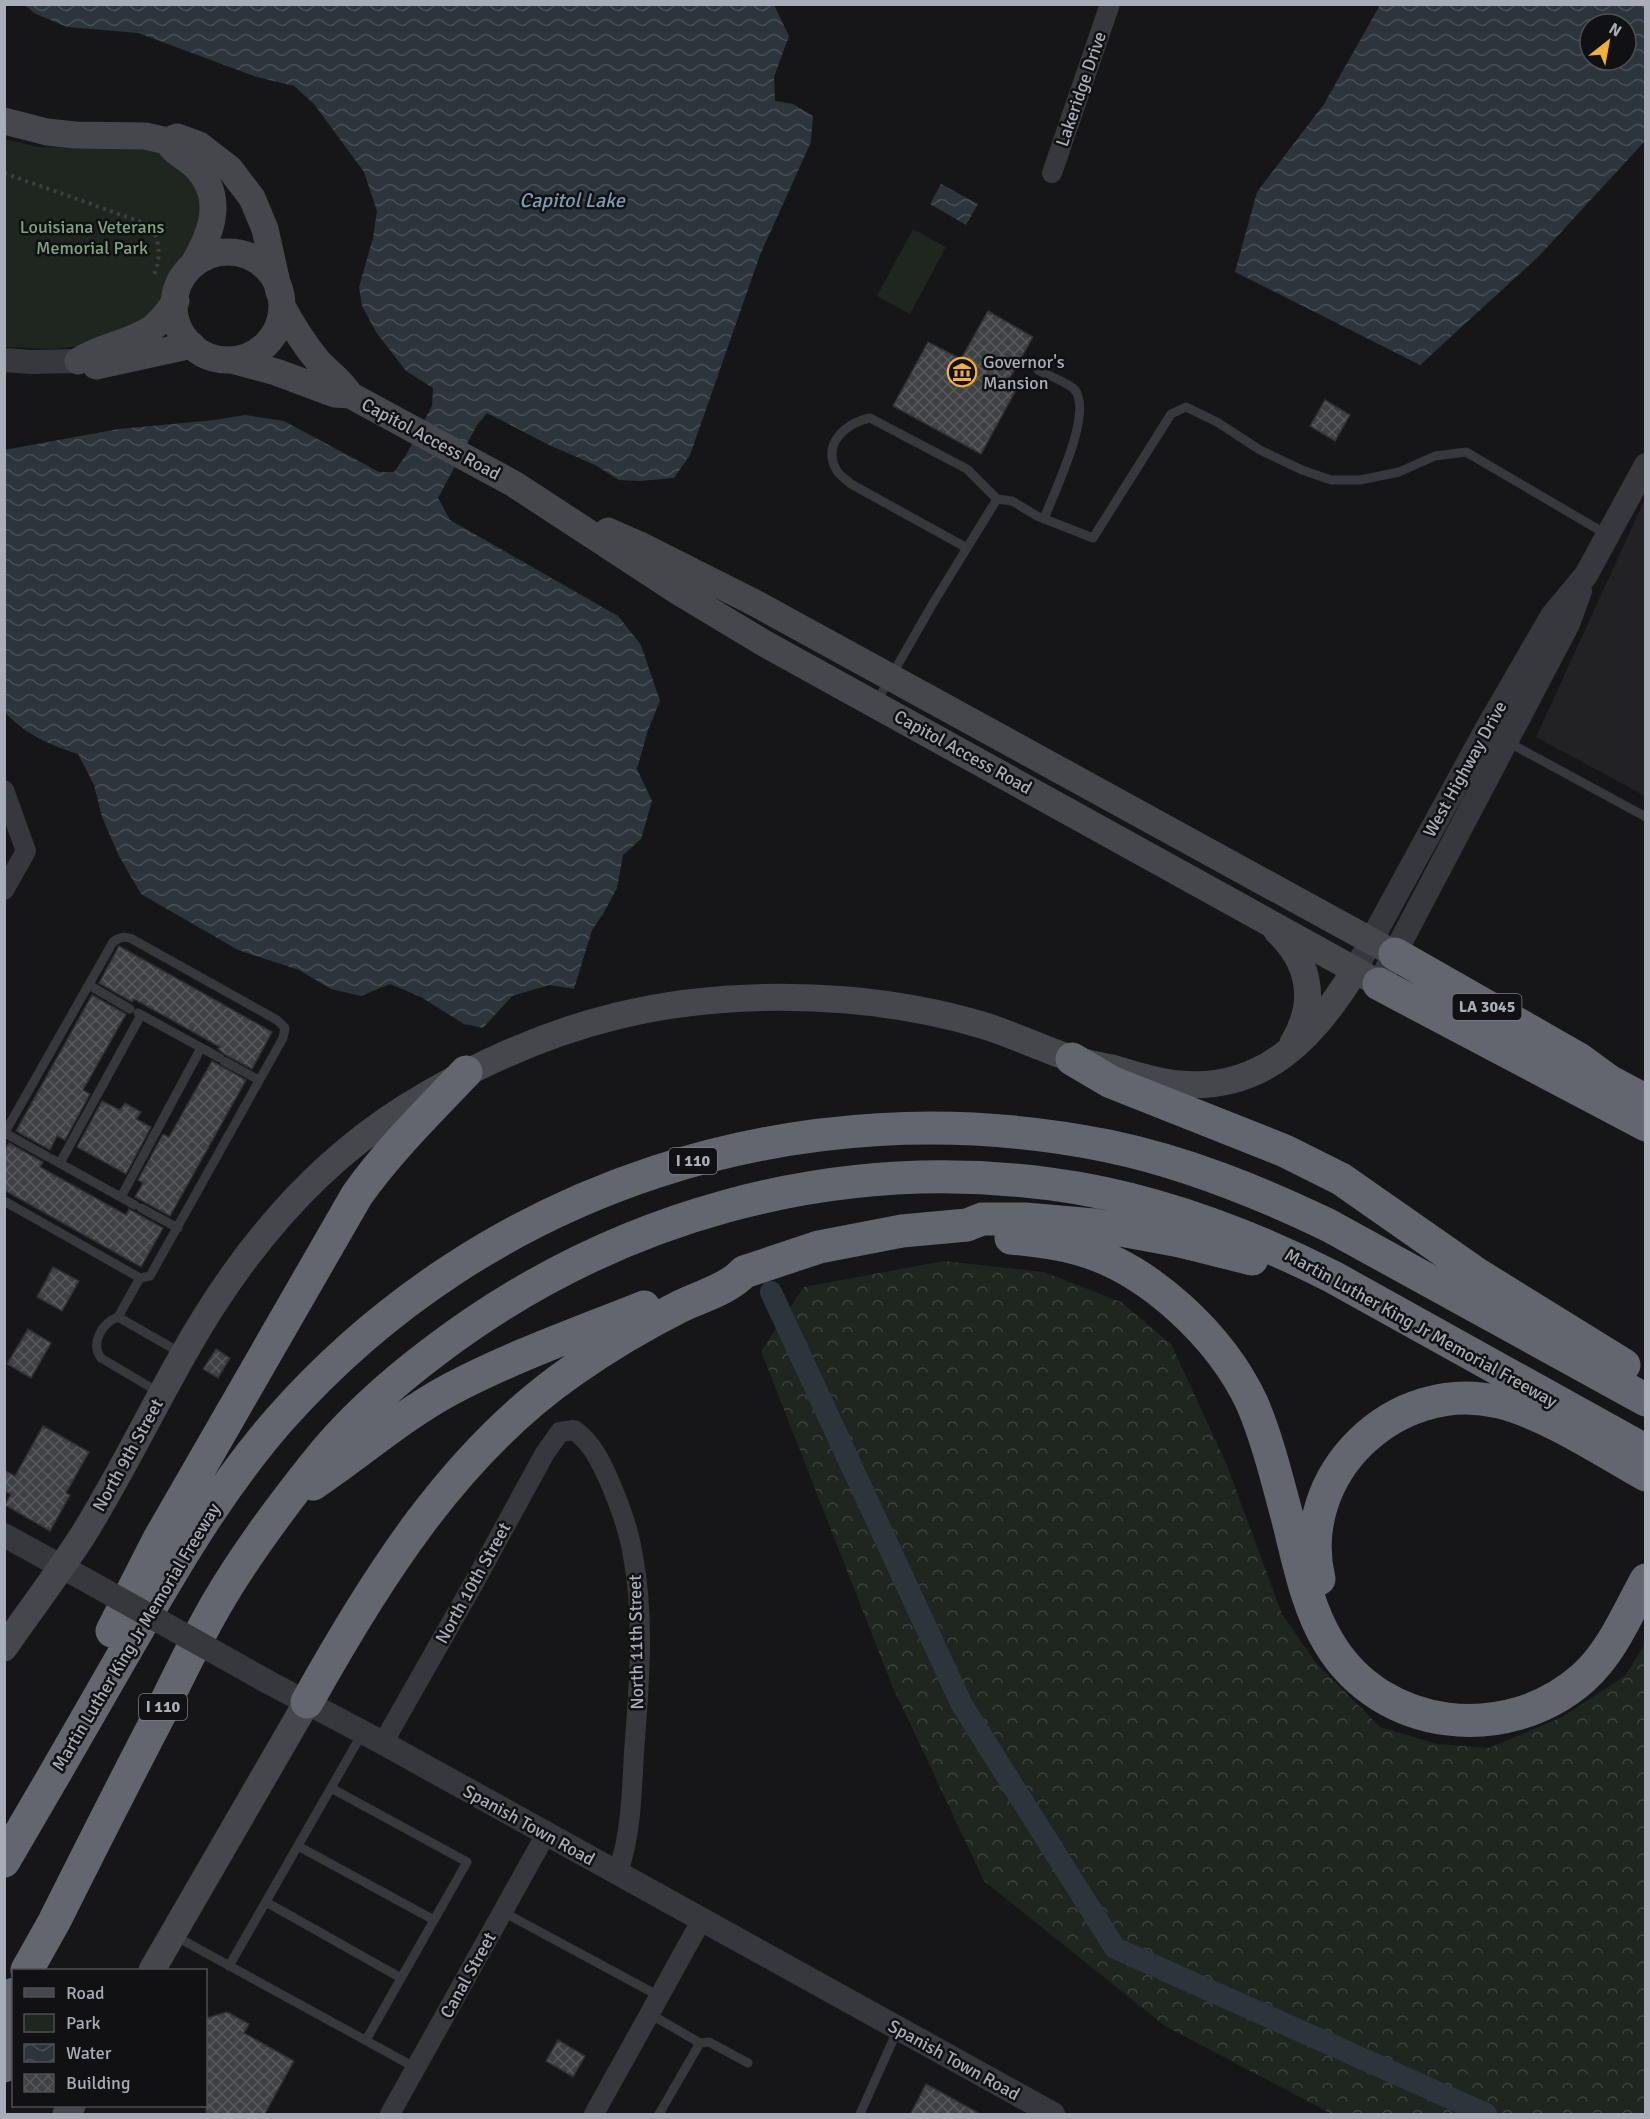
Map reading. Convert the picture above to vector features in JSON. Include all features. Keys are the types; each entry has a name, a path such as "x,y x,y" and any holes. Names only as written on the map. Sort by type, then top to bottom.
{"highway":[{"name":"LA 3045","path":"1383,948 1579,1059"},
{"path":"1367,977 1646,1125"},
{"path":"1072,1059 1111,1082 1285,1151 1341,1179 1477,1274 1646,1379"},
{"path":"1579,1059 1646,1084"},
{"path":"1579,1059 1609,1081 1646,1101"},
{"path":"4,1838 159,1539 339,1224 375,1170 465,1072"},
{"name":"Martin Luther King Jr Memorial Freeway","path":"4,1861 195,1533 257,1446 308,1389 357,1342 392,1313 476,1254 527,1225 589,1196 708,1156 778,1141 847,1132 919,1129 1028,1134 1070,1139 1143,1155 1235,1184 1328,1225 1646,1400"},
{"name":"Martin Luther King Jr Memorial Freeway","path":"28,1969 217,1603 268,1526 334,1442 383,1392 445,1343 499,1305 574,1263 632,1237 700,1212 762,1197 857,1182 907,1179 976,1178 1054,1185 1131,1200 1201,1220 1287,1254 1333,1277 1646,1450"},
{"path":"307,1702 386,1571 417,1527 452,1483 502,1430 569,1373 594,1356 680,1306 736,1280 744,1272 797,1253 853,1240 902,1231 967,1225 982,1219 1025,1219 1094,1225 1180,1240 1273,1265 1333,1277"},
{"path":"967,1225 981,1234 1053,1243 1103,1258 1154,1288 1195,1323 1229,1366 1252,1404 1266,1440 1309,1600 1323,1634 1352,1672 1392,1703 1434,1718 1466,1721 1496,1719 1540,1705 1578,1681 1603,1655 1646,1580"},
{"path":"287,1502 347,1461 385,1431 450,1390 534,1351 732,1270 744,1272"},
{"path":"1646,1475 1537,1415 1515,1406 1478,1399 1441,1400 1407,1410 1391,1418 1363,1438 1349,1454 1338,1468 1324,1497 1315,1546 1318,1575 1326,1606 1341,1636 1357,1657 1381,1678 1406,1692 1433,1701 1463,1706 1513,1700 1543,1688 1569,1671 1580,1661 1602,1632 1646,1552"},
{"path":"39,1969 54,1922"},
{"path":"4,2010 12,1997"},
{"path":"4,2066 12,2045"}],"main road":[{"path":"4,121 47,132 75,135 145,136 167,141 177,137 199,145 230,169 248,189 256,205 265,229 281,299 278,328 269,341 249,356 235,360 214,359 192,345 182,332 177,320 178,287 209,235 212,202 202,176 189,160 171,149 167,141"},
{"path":"194,263 214,253 242,253 265,266 272,276 293,327 317,360 342,383 350,395"},
{"path":"78,361 93,351 128,341 152,328 163,319 176,301"},
{"path":"78,361 96,366 192,345"},
{"name":"Capitol Access Road","path":"235,360 276,372 335,394 350,395 514,484 716,615 1367,977"},
{"name":"Capitol Access Road","path":"554,508 640,545 725,587 1383,948"},
{"path":"1266,920 1286,939 1295,952 1306,980 1308,993 1305,1020 1287,1053"},
{"name":"North 9th Street","path":"4,1648 83,1535 183,1355 246,1257 288,1208 350,1148 401,1110 465,1072 544,1038 616,1015 693,1002 760,998 850,1000 938,1014 984,1026 1072,1059 1152,1080 1179,1084 1217,1083 1258,1071 1287,1053 1367,977"},
{"path":"153,1969 307,1702"}],"street":[{"name":"Lakeridge Drive","path":"1052,172 1110,4"},
{"path":"4,360 78,361"},
{"name":"West Highway Drive","path":"1367,977 1496,736 1568,624 1586,574 1646,465"},
{"path":"4,790 26,851 4,890"},
{"name":"North 10th Street","path":"373,1738 475,1581 544,1453 560,1432 568,1430"},
{"name":"North 11th Street","path":"568,1430 574,1430 590,1444 602,1465 626,1525 637,1579 638,1691 633,1775 625,1850 617,1873"},
{"name":"Spanish Town Road","path":"4,1535 1053,2115"},
{"name":"Canal Street","path":"390,2115 546,1834"},
{"path":"594,2115 701,1921"}],"lane":[{"path":"1038,370 1074,388 1080,399 1078,429 1044,519"},
{"path":"967,548 851,484 837,472 832,455 834,445 844,429 856,421 870,418 968,469 997,499 1012,501 1044,519 1093,538 1171,414 1186,407 1217,422 1260,450 1302,470 1331,480 1359,480 1400,472 1435,456 1466,452 1608,535"},
{"path":"875,704 997,499"},
{"path":"1496,736 1646,817"},
{"path":"4,1201 140,1278 150,1276 178,1228 283,1038 285,1028 278,1020 125,937 113,942 5,1133 178,1228"},
{"path":"89,986 259,1080"},
{"path":"53,1160 136,1012"},
{"path":"121,1197 201,1048"},
{"path":"140,1278 118,1317 104,1326 96,1343 96,1351 101,1358 162,1394"},
{"path":"118,1317 183,1355"},
{"path":"230,1966 331,1788 373,1738"},
{"path":"331,1788 467,1862 366,2040"},
{"path":"298,1846 434,1920"},
{"path":"266,1902 401,1978"},
{"path":"503,1912 655,2005 700,2043 709,2042 748,2063"},
{"path":"173,1935 416,2068"},
{"path":"860,2115 898,2029"},
{"path":"659,2115 700,2043"}],"path":[{"path":"4,173 147,224 155,235 158,248 158,265 154,276"}],"shaded area":[{"path":"1645,499 1645,796 1536,737"}],"green space":[{"name":"Louisiana Veterans Memorial Park","path":"4,139 38,147 144,149 158,152 185,166 204,205 189,255 176,268 162,302 147,321 78,346 55,349 5,347"},
{"path":"913,229 946,247 910,314 877,296"},
{"path":"944,1261 1044,1272 1121,1302 1171,1344 1226,1463 1282,1614 1316,1663 1380,1727 1437,1744 1489,1748 1562,1717 1625,1676 1645,1644 1645,2114 1332,2114 1165,2026 984,1881 891,1683 761,1351 804,1287"}],"water":[{"name":"Capitol Lake","path":"25,5 774,5 789,36 774,77 775,101 793,104 813,116 811,142 760,255 690,455 674,478 619,480 595,465 549,445 487,413 477,425 438,498 450,520 618,616 641,645 660,701 648,730 637,769 652,801 641,839 623,855 617,888 592,930 574,989 549,985 512,996 483,1028 464,1024 421,997 390,984 361,996 331,989 299,970 238,950 141,894 119,856 102,817 94,785 78,754 38,738 20,727 5,712 4,450 119,429 245,415 284,421 379,472 394,472 406,455 432,406 433,388 406,371 376,332 362,306 359,287 373,238 377,211 364,172 314,104 294,86 257,77 138,33 67,27 34,13"},
{"path":"1380,5 1645,5 1645,141 1539,256 1420,365 1235,272 1257,192 1324,104"},
{"path":"941,184 978,204 966,225 930,204"}],"building":[{"name":"Governor's Mansion","path":"988,311 1033,337 1006,385 1016,390 981,454 893,406 928,342 961,359"},
{"path":"1325,400 1350,415 1335,441 1310,426"},
{"path":"119,946 272,1032 252,1069 226,1055 218,1049 220,1047 134,999 132,1002 99,983"},
{"path":"92,995 126,1014 83,1090 90,1094 65,1140 57,1136 50,1150 16,1131"},
{"path":"212,1061 246,1080 170,1216 135,1197 143,1183 138,1180 163,1134 169,1137"},
{"path":"102,1101 120,1110 125,1103 141,1112 136,1119 151,1127 126,1174 77,1147"},
{"path":"9,1143 43,1162 40,1167 126,1215 129,1209 163,1228 141,1267 4,1190 4,1151"},
{"path":"53,1267 79,1281 62,1311 37,1297"},
{"path":"28,1329 51,1343 31,1378 7,1364"},
{"path":"216,1349 230,1358 218,1378 203,1369"},
{"path":"43,1426 89,1452 66,1493 70,1495 50,1531 5,1505 11,1494 4,1491 4,1470 15,1476"},
{"path":"227,2012 249,2024 244,2033 294,2061 264,2115 206,2115 207,2018"},
{"path":"558,2040 585,2056 573,2077 546,2061"},
{"path":"926,2084 982,2115 910,2115"}],"waterway":[{"path":"771,1292 962,1705 1115,1948 1486,2114"}],"place":[{"name":"Governor's Mansion","path":"962,372"}]}
